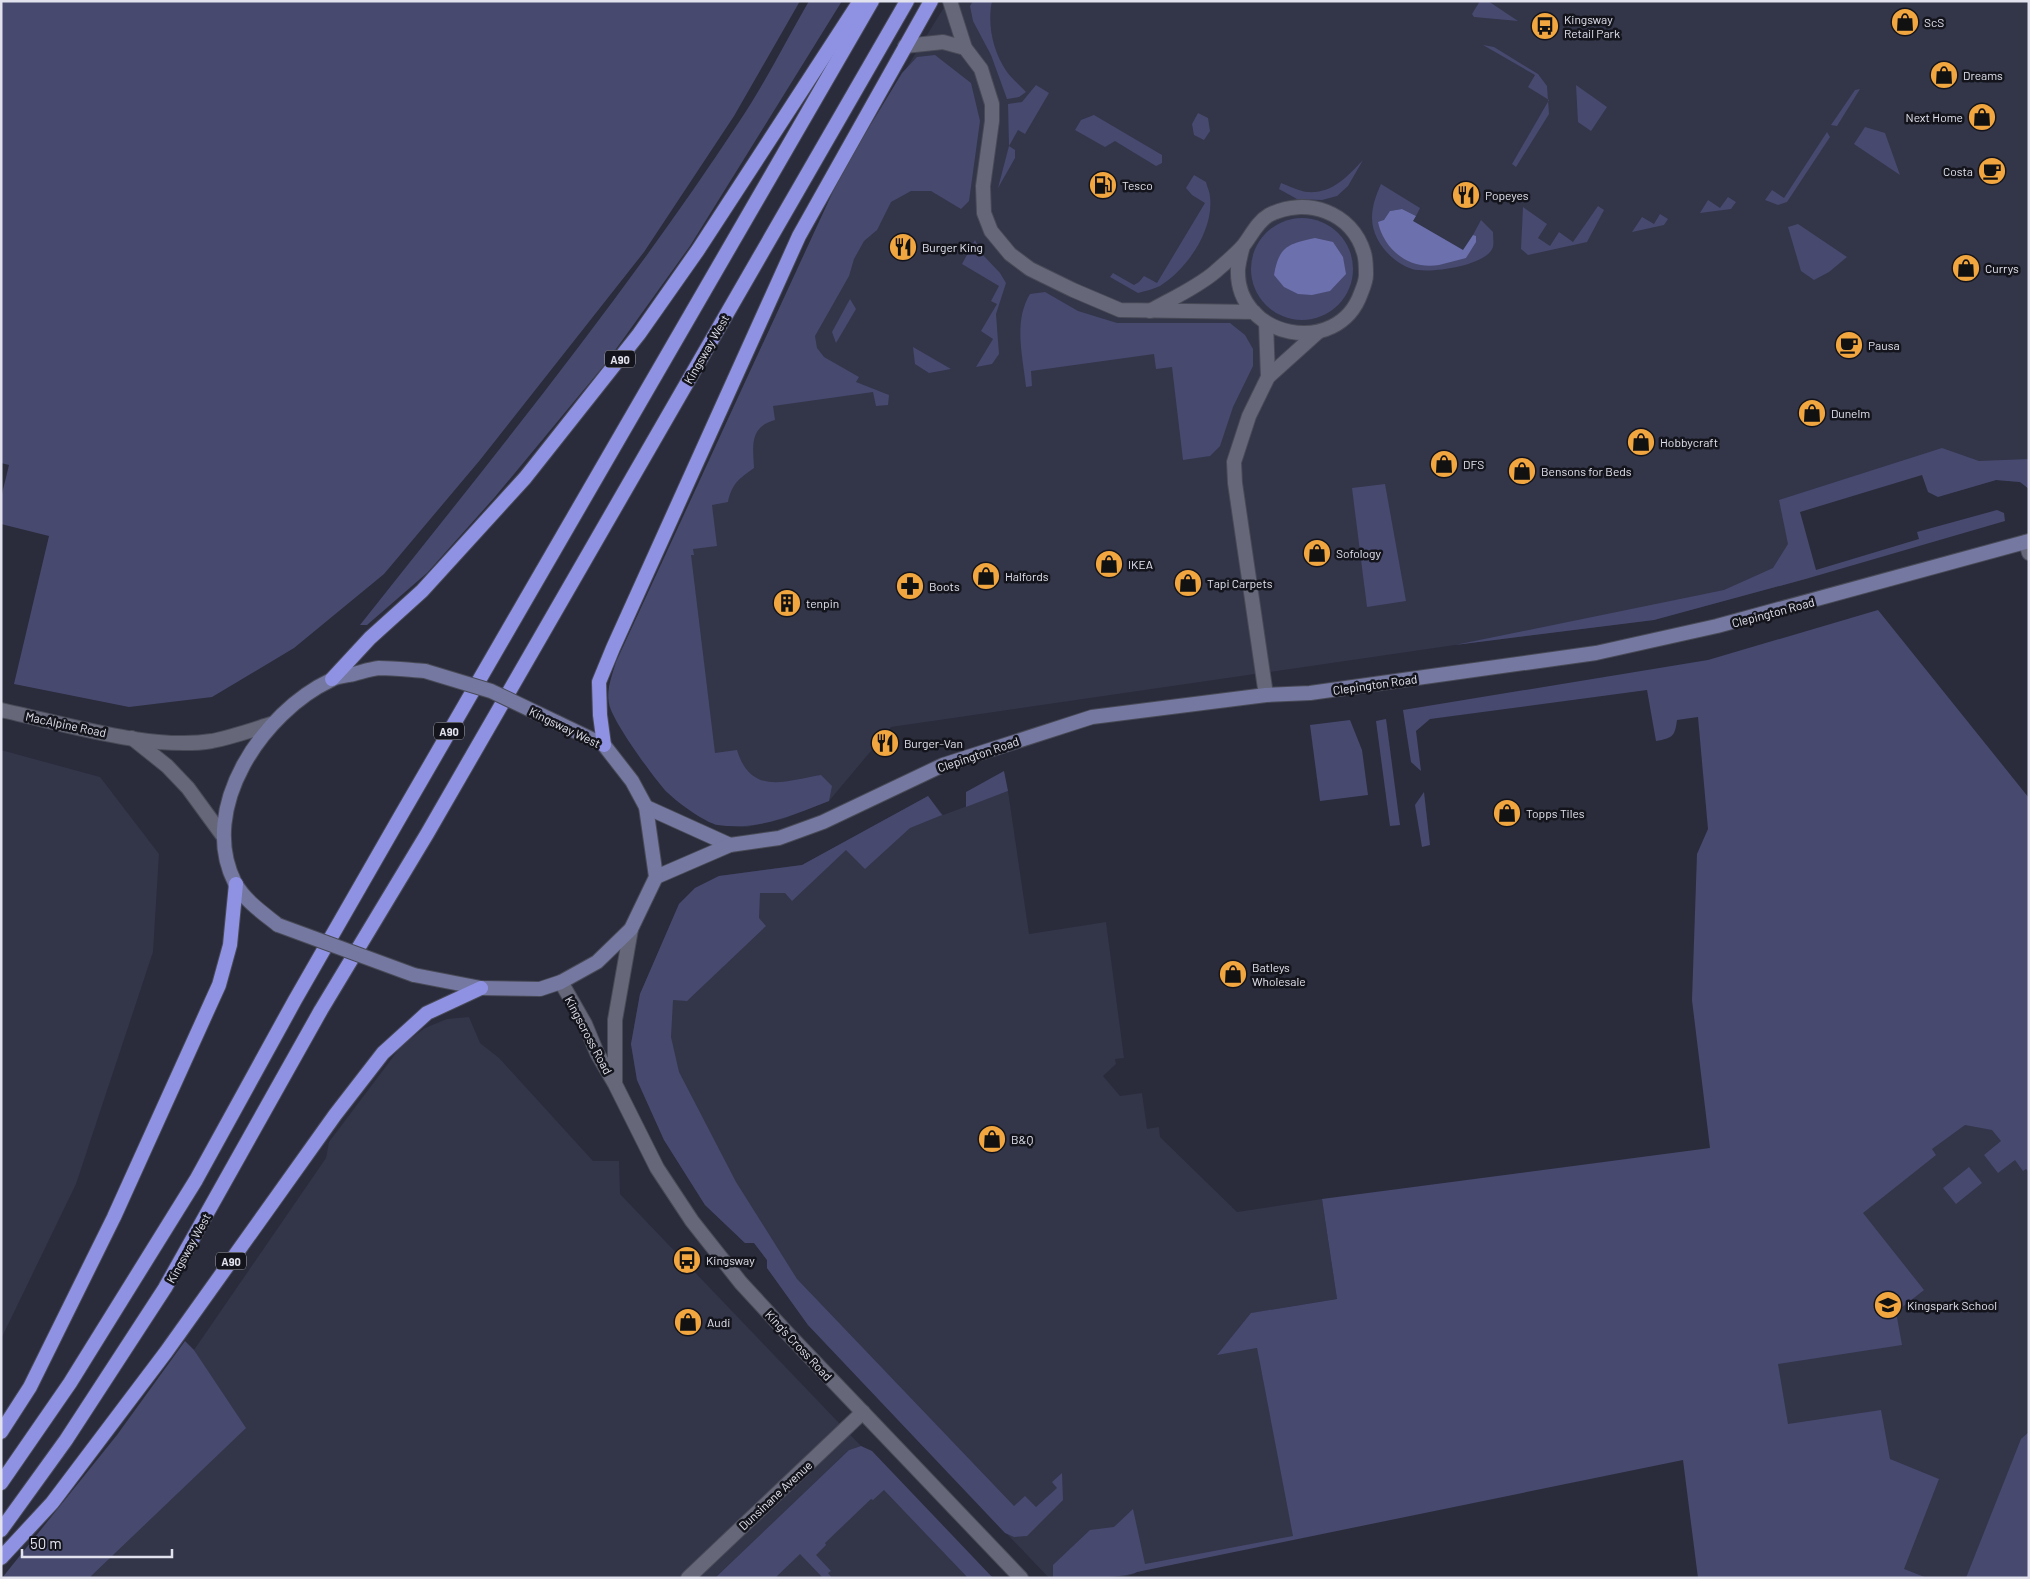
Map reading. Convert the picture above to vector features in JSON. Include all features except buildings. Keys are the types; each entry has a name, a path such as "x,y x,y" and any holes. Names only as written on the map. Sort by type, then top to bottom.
{"highway":[{"name":"A90","path":"332,679 370,638 422,592 525,478 639,334 698,250 860,1"},
{"name":"A90","path":"1,1483 70,1384 196,1180 295,1000 872,1"},
{"name":"Kingsway West","path":"1,1530 66,1440 165,1288 321,1010 427,834 907,1"},
{"path":"604,745 600,715 599,682 612,648 800,236 931,1"},
{"path":"1,1432 30,1386 114,1217 219,984 230,945 236,884"},
{"name":"A90","path":"1,1558 52,1502 166,1352 335,1115 383,1053 427,1013 481,988"}],"main road":[{"name":"Clepington Road","path":"656,878 730,845 779,838 823,822 943,765 1092,716 1266,695 1310,693 1596,653 1717,626 2028,545"},
{"name":"Kingsway West","path":"378,668 425,671 491,691 604,745 632,781 646,807 656,878 632,930 597,962 561,982 540,989 481,988 414,975 278,925 254,906 236,884 227,862 223,836 231,791 249,754 271,724 298,700 332,679 378,668"},
{"path":"646,807 730,845"}],"street":[{"path":"950,1 965,48 981,69 992,104 992,121 983,186 984,213 991,231 1010,254 1030,269 1120,310 1254,312"},
{"path":"905,46 943,42 965,48"},
{"path":"1149,311 1214,273 1242,246 1250,234 1268,216 1292,207 1311,206 1329,212 1344,222 1356,235 1364,253 1366,278 1358,301 1348,315 1334,326 1318,332 1291,333 1266,323 1254,312 1242,292 1238,269 1242,246"},
{"path":"1266,323 1268,377"},
{"path":"1266,695 1235,483 1234,462 1249,416 1268,377 1318,332"},
{"name":"MacAlpine Road","path":"1,710 132,738 178,742 212,741 271,724"},
{"name":"MacAlpine Road","path":"132,738 167,766 188,788 223,836"},
{"name":"Kingscross Road","path":"615,1084 615,1020 632,930"},
{"name":"Kingscross Road","path":"561,982 585,1024 597,1053 615,1084"},
{"name":"King's Cross Road","path":"615,1084 657,1168 692,1221 741,1283 1021,1578"},
{"name":"Dunsinane Avenue","path":"688,1578 863,1412"}],"shaded area":[{"path":"1,1 800,1 734,116 644,252 480,460 384,574 294,648 212,697 129,707 14,684 49,536 1,524 1,498 9,465 1,463"},
{"path":"809,1 842,1 690,246 606,363 494,498 427,573 367,625 360,625 507,440 650,251 749,107"},
{"path":"948,1 2029,1 2029,489 2020,482 1996,480 1955,492 1944,456 1789,502 1809,578 1654,620 1455,645 891,727 829,801 783,819 747,827 716,825 698,815 665,791 632,746 609,706 609,687 616,662 842,172"},
{"path":"973,1 992,1 990,19 992,38 998,56 1007,72 1026,92 1019,97 1007,99 991,55 973,21 970,6"},
{"path":"1480,1 1488,1 1518,21 1474,17 1472,14"},
{"path":"1483,45 1494,47 1538,74 1547,86 1548,99 1528,87 1535,75"},
{"path":"935,55 971,83 980,121 969,201 961,209 931,191 911,191 891,202 877,230 864,241 854,259 849,276 815,336 817,348 824,357 859,377 856,382 889,395 888,405 876,406 873,392 773,406 775,420 761,427 754,438 754,468 737,482 728,502 712,505 717,546 693,549 694,555 691,555 715,753 737,750 743,765 760,780 782,782 821,775 832,786 829,801 761,824 747,826 718,825 698,816 675,799 665,790 643,762 619,726 610,707 608,696 611,678 616,662 842,172 902,73 917,57"},
{"path":"1036,85 1049,93 1025,134 1018,130 1009,146 1008,104 1022,102"},
{"path":"1576,85 1607,107 1591,131 1578,122"},
{"path":"1860,89 1837,126 1831,125 1855,90"},
{"path":"1548,102 1549,114 1516,167 1512,164"},
{"path":"1198,113 1208,118 1210,131 1204,140 1194,135 1192,124"},
{"path":"1094,115 1162,155 1162,163 1156,166 1115,141 1105,147 1075,130 1081,120"},
{"path":"1865,127 1885,133 1900,175 1854,144"},
{"path":"1827,132 1830,137 1787,202 1778,205 1765,200 1772,190 1784,198"},
{"path":"1009,146 1015,150 1015,158 998,188"},
{"path":"1363,160 1348,186 1337,196 1322,200 1297,199 1279,189 1281,183 1307,192 1324,190 1345,178"},
{"path":"1194,175 1206,182 1210,195 1210,210 1208,222 1197,247 1180,270 1160,286 1138,293 1110,277 1113,273 1134,285 1144,276 1157,283 1205,203 1192,195 1186,188"},
{"path":"1381,184 1420,208 1416,216 1402,209 1390,211 1466,258 1476,237 1473,235 1481,220 1493,232 1493,247 1488,254 1480,259 1457,267 1420,270 1404,266 1390,256 1375,234 1372,218 1376,196"},
{"path":"1728,197 1736,202 1731,209 1700,213 1708,200 1720,208"},
{"path":"1598,206 1604,210 1587,242 1528,255 1521,249 1523,207 1547,224 1538,238 1550,246 1559,232 1573,242"},
{"path":"1402,209 1416,216 1413,221 1463,250 1473,235 1476,236 1476,242 1466,258 1428,266 1408,261 1392,249 1381,232 1378,222 1384,220 1390,211"},
{"path":"1660,214 1668,219 1664,225 1632,232 1642,217 1654,224"},
{"path":"1302,218 1321,222 1338,233 1349,250 1353,269 1349,288 1338,305 1321,316 1302,320 1283,316 1266,305 1255,288 1251,269 1255,250 1266,233 1283,222"},
{"path":"1798,224 1847,257 1829,272 1814,280 1801,271 1788,227"},
{"path":"1315,238 1333,242 1343,257 1346,274 1330,291 1312,295 1298,294 1284,287 1274,275 1276,265 1286,248 1298,242"},
{"path":"975,240 982,254 1000,273 1006,283 996,314 999,354 992,364 976,367 993,339 981,331 997,304 991,301 999,286 962,264"},
{"path":"1045,292 1078,311 1117,323 1230,323 1245,335 1253,349 1253,366 1233,407 1220,446 1210,456 1183,460 1172,367 1156,369 1154,354 1031,371 1032,386 1026,387 1020,340 1022,316 1030,294"},
{"path":"850,299 856,309 836,343 832,332"},
{"path":"913,347 951,369 929,373 915,364"},
{"path":"1942,448 1979,461 2029,459 2029,489 2020,482 1996,480 1938,497 1928,492 1922,475 1800,512 1816,570 1919,539 1917,532 1997,510 2004,513 2005,521 1809,578 1654,620 1455,645 1724,590 1773,568 1788,544 1779,500"},
{"path":"1385,484 1406,601 1367,607 1352,488"},
{"path":"1878,610 2029,798 2029,1172 2026,1169 2023,1171 2015,1160 1998,1173 1984,1155 2001,1141 1992,1130 1965,1125 1932,1149 1936,1155 1863,1213 1924,1290 1896,1312 1902,1345 1778,1364 1788,1424 1881,1410 1890,1459 1939,1479 1904,1569 1927,1578 1698,1578 1683,1460 1121,1576 1053,1578 1053,1565 1090,1530 1114,1527 1133,1509 1145,1564 1293,1536 1257,1348 1217,1355 1251,1313 1337,1299 1322,1199 1710,1148 1692,1000 1697,854 1708,829 1698,717 1677,720 1674,733 1670,737 1656,741 1647,690 1430,719 1416,731 1421,771 1411,762 1403,710 1708,660"},
{"path":"1386,719 1400,825 1390,826 1376,721"},
{"path":"1350,720 1362,750 1368,795 1320,801 1310,725"},
{"path":"1,750 100,777 159,854 153,952 76,1184 1,1339"},
{"path":"1004,771 1008,791 966,807 966,792"},
{"path":"1008,791 1029,934 1106,922 1124,1058 1115,1059 1116,1064 1103,1076 1120,1096 1142,1093 1147,1129 1159,1127 1160,1137 1237,1212 1322,1199 1337,1299 1252,1313 1218,1354 1257,1348 1294,1536 1137,1572 1121,1578 1049,1578 808,1325 767,1268 767,1260 754,1243 745,1243 705,1205 664,1140 637,1080 631,1044 640,994 679,904 695,888 719,876 802,865 928,796 943,815"},
{"path":"1424,792 1430,845 1422,847 1415,805"},
{"path":"928,796 942,815 910,828 865,869 846,850 792,901 785,893 760,893 759,918 766,926 687,1001 673,1000 671,1037 679,1072 736,1182 797,1279 1014,1506 1025,1496 1036,1507 1057,1488 1052,1482 1062,1473 1063,1500 1027,1536 1014,1537 1005,1533 808,1325 767,1268 767,1260 754,1243 745,1243 705,1205 664,1140 637,1080 631,1044 640,994 679,904 695,888 719,876 802,865"},
{"path":"469,1017 480,1043 499,1058 593,1161 619,1161 620,1194 861,1446 849,1450 715,1578 43,1578 202,1363 194,1350 326,1158 329,1142 402,1045 425,1028 447,1019"},
{"name":"Kingspark School","path":"2029,1033 2029,1578 1765,1578 1750,1258"},
{"path":"1969,1167 1982,1183 1956,1204 1943,1188"},
{"path":"185,1341 194,1350 246,1428 89,1578 2,1578 117,1435"},
{"path":"2029,1432 2029,1578 1966,1578 2021,1439"},
{"path":"861,1446 872,1451 993,1578 968,1578 884,1490 873,1500 871,1499 825,1543 826,1545 816,1555 831,1571 828,1573 832,1578 823,1578 800,1554 775,1578 715,1578 849,1450"},
{"path":"880,1478 979,1578 753,1578"}],"place":[{"name":"ScS","path":"1905,22"},
{"name":"Kingsway Retail Park","path":"1545,26"},
{"name":"Dreams","path":"1944,75"},
{"name":"Next Home","path":"1982,117"},
{"name":"Costa","path":"1992,171"},
{"name":"Tesco","path":"1103,185"},
{"name":"Popeyes","path":"1466,195"},
{"name":"Burger King","path":"903,247"},
{"name":"Currys","path":"1966,268"},
{"name":"Pausa","path":"1849,345"},
{"name":"Dunelm","path":"1812,413"},
{"name":"Hobbycraft","path":"1641,442"},
{"name":"DFS","path":"1444,464"},
{"name":"Bensons for Beds","path":"1522,471"},
{"name":"Sofology","path":"1317,553"},
{"name":"IKEA","path":"1109,564"},
{"name":"Halfords","path":"986,576"},
{"name":"Tapi Carpets","path":"1188,583"},
{"name":"Boots","path":"910,586"},
{"name":"tenpin","path":"787,603"},
{"name":"Burger-Van","path":"885,743"},
{"name":"Topps Tiles","path":"1507,813"},
{"name":"Batleys Wholesale","path":"1233,974"},
{"name":"B&Q","path":"992,1139"},
{"name":"Kingsway","path":"687,1260"},
{"name":"Kingspark School","path":"1888,1305"},
{"name":"Audi","path":"688,1322"}]}
